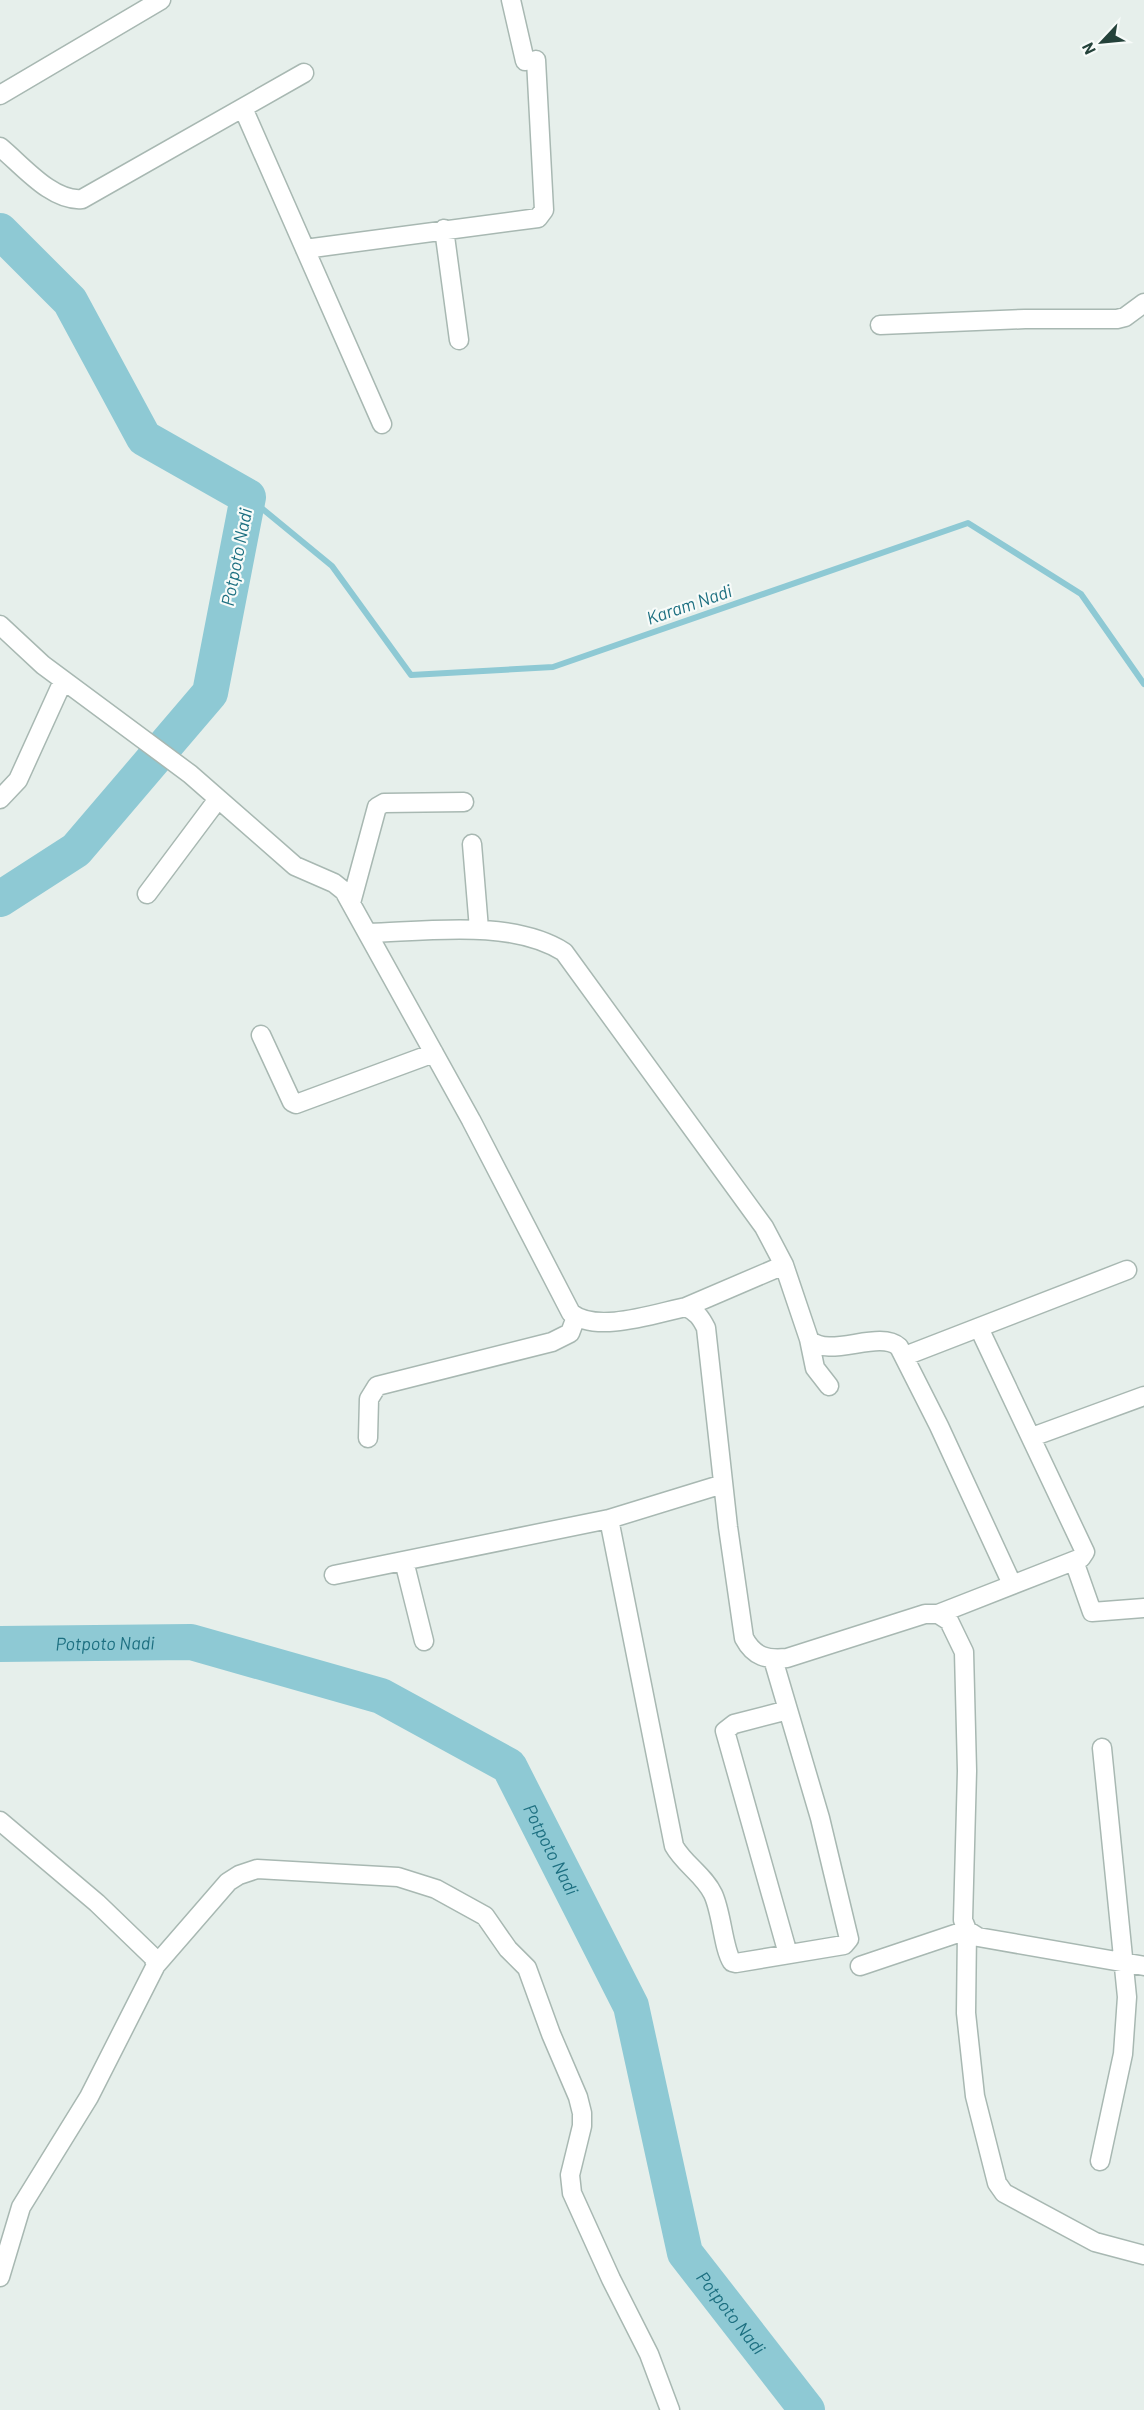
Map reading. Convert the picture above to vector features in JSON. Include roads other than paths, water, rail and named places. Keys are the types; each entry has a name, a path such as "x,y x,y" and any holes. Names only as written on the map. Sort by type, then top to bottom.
{"street":[{"path":"0,95 161,0"},
{"path":"305,249 444,229 533,220 542,215 544,210 531,60 511,0"},
{"path":"0,147 59,194 74,200 82,199 304,74"},
{"path":"243,108 382,424"},
{"path":"444,229 459,340"},
{"path":"880,325 1025,319 1117,319 1125,317 1144,303"},
{"path":"0,625 63,681 190,774 295,866 340,887 369,933 434,1053 567,1308 576,1317 586,1321 602,1322 686,1307 783,1265"},
{"path":"0,799 18,780 63,681"},
{"path":"147,894 218,799"},
{"path":"351,903 377,807 384,803 464,802"},
{"path":"472,844 479,929"},
{"path":"369,933 479,929 551,945 570,958 764,1227 783,1265 809,1339 815,1368 829,1386"},
{"path":"261,1035 292,1101 296,1104 434,1053"},
{"path":"905,1356 1127,1270"},
{"path":"686,1307 696,1311 706,1328 723,1484 744,1638 750,1648 760,1656 773,1659 787,1658 925,1614 938,1614 1074,1561 1084,1555 1084,1548 979,1328"},
{"path":"369,1438 369,1399 377,1386 552,1342 570,1333 576,1317"},
{"path":"809,1339 821,1347 891,1342 899,1347 1012,1584"},
{"path":"1032,1437 1144,1396"},
{"path":"334,1575 609,1519 723,1484"},
{"path":"609,1519 674,1846 714,1894 732,1962 794,1958 843,1945 848,1942 849,1937 820,1818 773,1659"},
{"path":"404,1561 424,1641"},
{"path":"1074,1561 1092,1612 1144,1608"},
{"path":"938,1614 949,1621 964,1652 967,1771 963,1920 967,1930 966,2013 975,2096 997,2183 1004,2193 1089,2239 1144,2255"},
{"path":"788,1710 734,1724 725,1731 794,1958"},
{"path":"1100,2161 1123,2054 1127,1998 1102,1748"},
{"path":"0,1821 134,1937 155,1961"},
{"path":"0,2277 21,2206 89,2097 155,1961 228,1882 239,1875 257,1869 398,1877 448,1895 485,1916 508,1949 527,1968 551,2034 578,2097 582,2126 571,2165 572,2193 611,2279 654,2363 670,2410"},
{"path":"967,1930 978,1937 1144,1966"},
{"path":"860,1966 967,1930"}],"waterway":[{"name":"Potpoto Nadi","path":"0,231 70,301 144,438 248,497 210,693 76,850 0,899"},
{"name":"Karam Nadi","path":"248,497 332,566 411,675 553,667 968,523 1081,594 1144,684"},
{"name":"Potpoto Nadi","path":"0,1644 191,1642 381,1696 509,1766 631,2006 685,2253 807,2410"}]}
